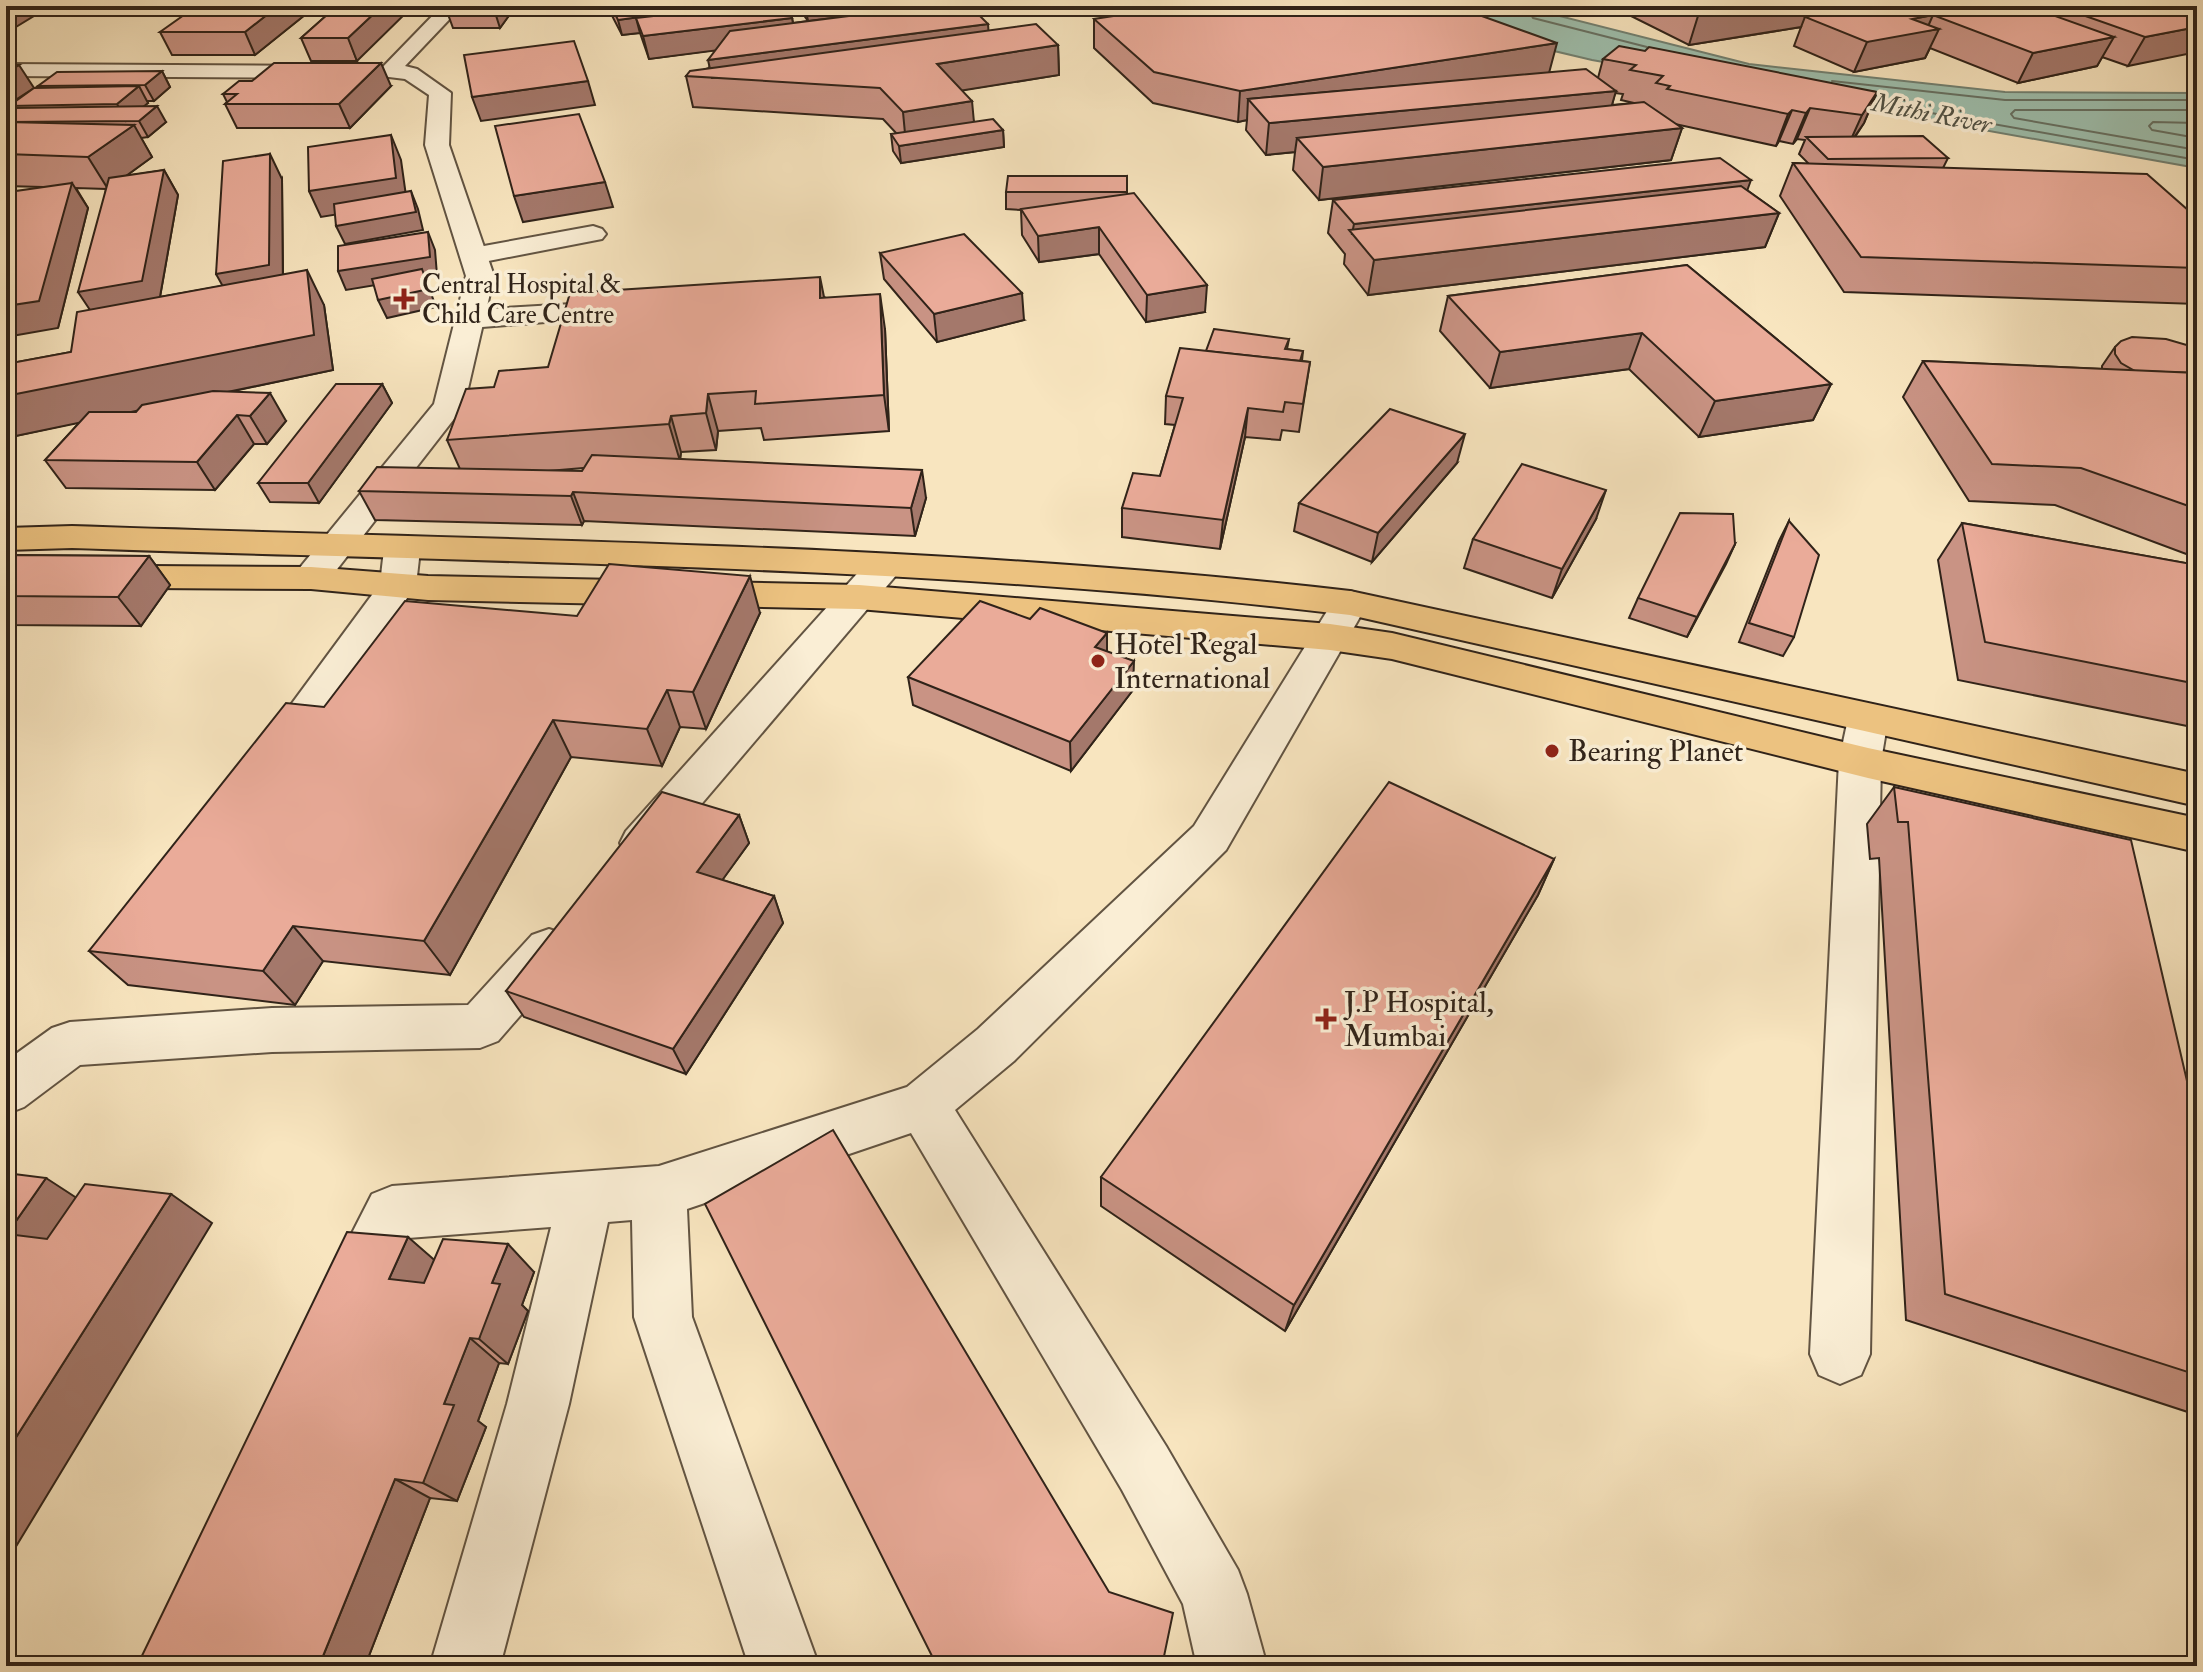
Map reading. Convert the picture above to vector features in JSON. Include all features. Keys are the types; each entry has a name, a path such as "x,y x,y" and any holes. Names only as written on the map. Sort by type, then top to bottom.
{"main road":[{"path":"6,539 72,537 336,547 409,574"},
{"path":"6,576 311,578 409,574 872,581 1340,620 1392,646 1864,740 2197,790"},
{"path":"1864,740 2197,835"}],"street":[{"path":"311,578 449,406 480,276 437,145 440,93 410,73 381,72 453,6"},
{"path":"6,70 344,72"},
{"path":"473,256 593,234"},
{"path":"470,319 618,309 649,302"},
{"path":"253,787 409,574"},
{"path":"617,871 872,581"},
{"path":"333,1326 392,1213 659,1192 923,1105 996,1045 1210,838 1340,620"},
{"path":"1840,1354 1864,740"},
{"path":"6,1091 70,1044 272,1030 480,1026 575,919"},
{"path":"923,1105 1144,1468 1214,1594 1232,1666"},
{"path":"659,1192 663,1317 784,1666"},
{"path":"465,1666 538,1404 586,1197"}],"water":[{"name":"Mithi River","path":"1364,6 1520,6 1749,64 2005,92 2197,93 2197,168 1592,60"}],"building":[{"path":"228,6 278,6 245,32 160,32 184,15 215,15"},
{"path":"337,6 382,6 348,38 301,38"},
{"path":"611,6 696,6 698,9 618,20"},
{"path":"710,6 741,6 712,9"},
{"path":"741,6 784,6 792,18 643,36 636,18"},
{"path":"928,6 970,6 988,24 708,60 730,31"},
{"path":"1178,6 1454,6 1557,43 1240,91 1154,72 1094,19"},
{"path":"1677,6 1765,6 1698,16"},
{"path":"1867,6 2027,6 2114,37 2033,53 1933,15 1912,19 1939,29 1867,42 1805,17"},
{"path":"2057,6 2197,6 2197,27 2145,37"},
{"path":"1036,24 1058,45 937,64 972,101 903,112 880,88 686,76 690,71"},
{"path":"574,41 588,81 472,97 464,55"},
{"path":"1619,46 1645,51 1649,47 1877,92 1862,115 1810,108 1806,113 1792,110 1788,114 1667,89 1670,86 1656,83 1663,76 1630,70 1636,65 1603,59"},
{"path":"274,63 381,63 339,104 225,104 237,94 223,94 239,81 252,81"},
{"path":"6,65 19,65 6,73"},
{"path":"1586,69 1616,91 1269,123 1248,99"},
{"path":"162,71 145,85 38,86 57,72"},
{"path":"139,86 117,104 9,106 34,88"},
{"path":"1644,102 1682,128 1323,167 1297,138"},
{"path":"157,106 139,121 6,122 6,113 14,108"},
{"path":"579,114 605,182 514,196 495,126"},
{"path":"993,119 1003,130 899,146 891,134"},
{"path":"6,122 134,125 88,157 6,154"},
{"path":"391,135 396,178 309,191 308,147"},
{"path":"1923,136 1948,158 1828,159 1806,137"},
{"path":"270,154 269,265 216,274 223,161"},
{"path":"1720,158 1751,180 1354,224 1333,200"},
{"path":"1793,163 2147,174 2197,218 2197,268 1861,257"},
{"path":"164,170 142,281 78,292 109,178"},
{"path":"1008,176 1127,176 1127,192 1006,192"},
{"path":"72,183 39,301 6,306 6,217 16,191"},
{"path":"1741,186 1779,213 1374,260 1349,230"},
{"path":"411,191 416,212 336,226 334,204"},
{"path":"1134,193 1207,285 1147,295 1099,227 1038,236 1021,209"},
{"path":"428,232 430,257 338,271 338,246"},
{"path":"964,234 1022,293 934,314 880,253"},
{"path":"1687,265 1831,384 1715,401 1642,333 1500,352 1448,296"},
{"path":"422,269 429,289 378,300 372,279"},
{"path":"307,270 314,335 6,396 6,364 71,352 77,312"},
{"path":"820,277 820,298 880,294 884,395 755,404 756,391 708,394 706,413 671,416 669,424 447,440 466,389 494,387 499,371 548,367 570,293"},
{"path":"1214,329 1289,339 1285,349 1303,351 1300,361 1206,351"},
{"path":"2132,337 2166,339 2197,348 2197,373 2135,371 2121,363 2115,354 2115,347 2121,341"},
{"path":"1180,348 1310,362 1303,404 1285,402 1283,412 1248,408 1223,520 1122,508 1133,473 1160,476 1183,398 1166,396"},
{"path":"1923,361 2197,373 2197,509 2081,468 1992,464"},
{"path":"336,384 382,384 308,483 258,483"},
{"path":"213,391 270,393 250,416 237,415 197,462 45,460 89,412 136,412 142,405"},
{"path":"1390,409 1465,434 1378,533 1299,503"},
{"path":"592,455 922,470 911,508 573,492 571,496 359,491 377,467 582,471"},
{"path":"1522,464 1606,490 1562,569 1473,539"},
{"path":"1680,513 1733,514 1735,544 1697,617 1638,598"},
{"path":"1789,521 1819,555 1794,637 1749,623"},
{"path":"1962,523 2197,565 2197,684 1985,642"},
{"path":"6,555 149,556 118,597 6,596"},
{"path":"609,564 750,576 693,692 667,690 647,729 553,720 424,941 293,926 263,971 89,951 286,703 324,707 405,601 577,616"},
{"path":"980,601 1030,619 1040,608 1107,633 1095,647 1134,661 1070,742 908,677"},
{"path":"1389,782 1554,859 1294,1305 1101,1177"},
{"path":"1894,787 2131,840 2197,1124 2197,1375 1945,1294 1908,822 1898,822"},
{"path":"662,792 739,815 697,872 774,896 673,1049 506,991"},
{"path":"833,1130 1109,1592 1173,1613 1162,1666 937,1666 705,1204"},
{"path":"6,1173 46,1178 7,1234 47,1239 85,1184 171,1194 6,1453"},
{"path":"347,1232 408,1237 389,1279 424,1283 443,1239 508,1244 492,1283 500,1284 479,1339 470,1338 444,1404 454,1405 423,1483 395,1479 319,1666 137,1666"}],"place":[{"name":"Central Hospital & Child Care Centre","path":"404,299"},
{"name":"Hotel Regal International","path":"1098,661"},
{"name":"Bearing Planet","path":"1552,751"},
{"name":"J.P Hospital, Mumbai","path":"1326,1019"}]}
